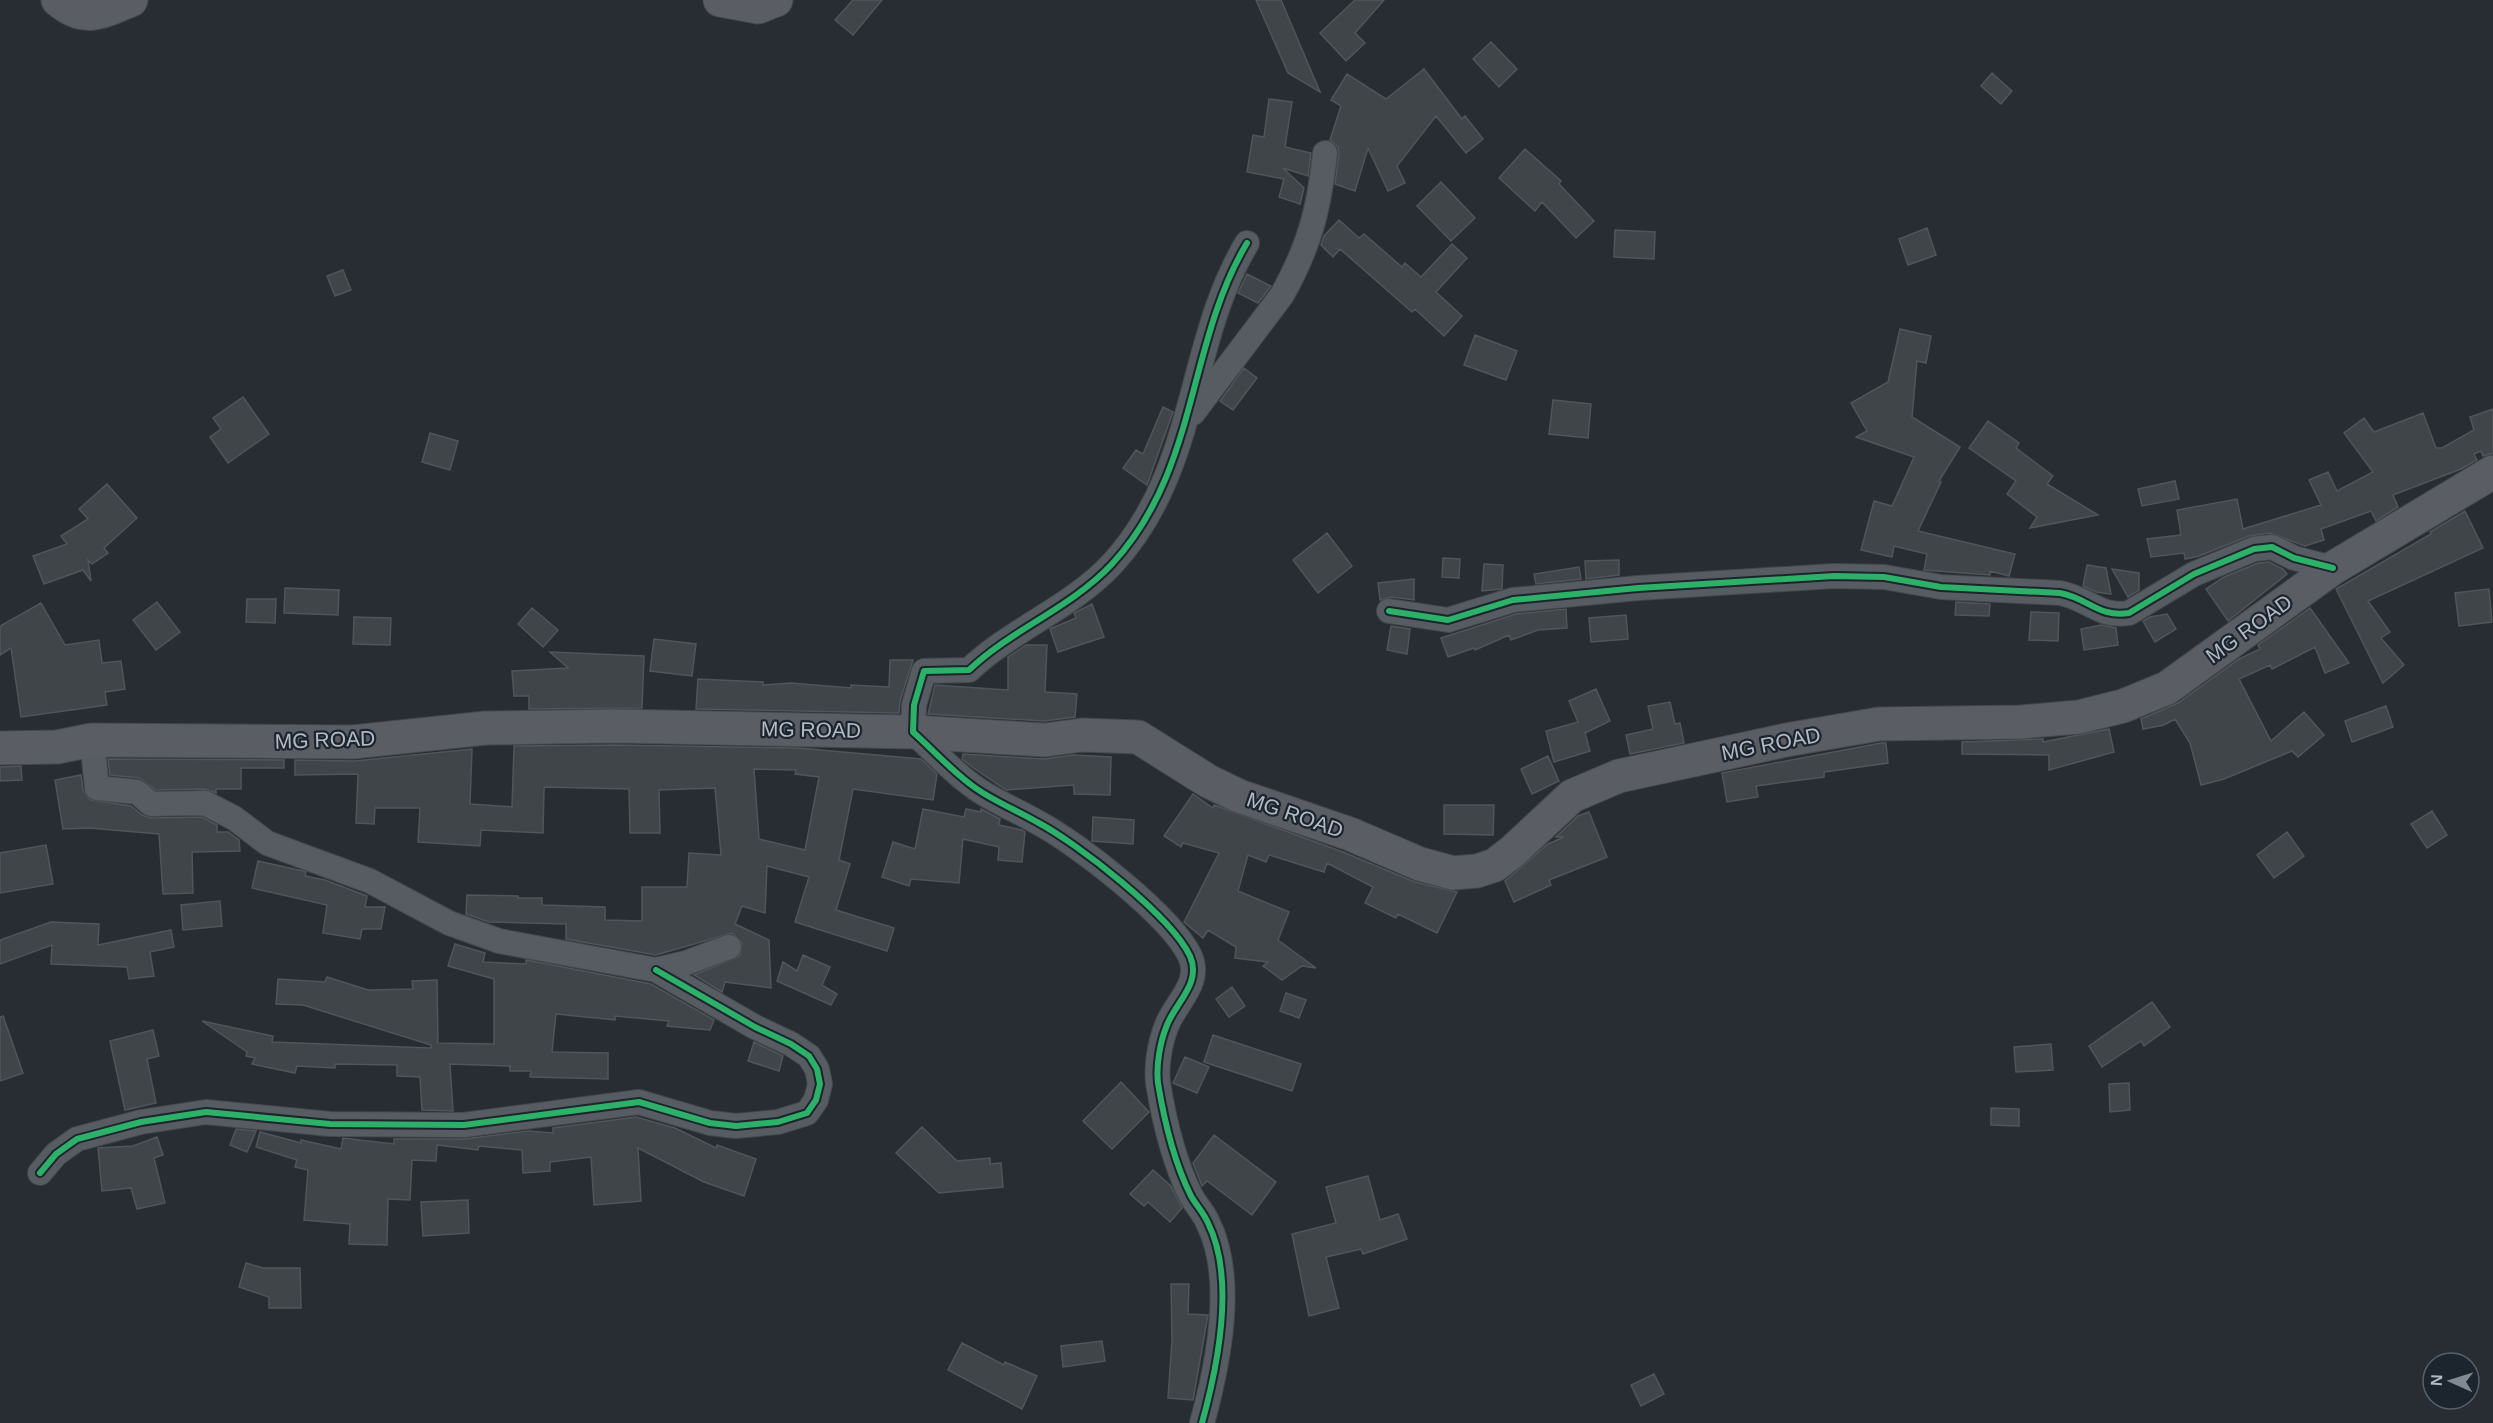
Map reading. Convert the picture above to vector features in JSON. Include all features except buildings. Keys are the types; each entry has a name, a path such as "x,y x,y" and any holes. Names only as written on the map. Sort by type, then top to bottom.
{"main road":[{"path":"57,0 79,14 98,14 131,0"},
{"path":"720,0 758,7 776,0"},
{"name":"MG ROAD","path":"0,748 57,747 92,740 353,742 486,728 615,726 914,732 1045,740 1082,735 1138,737 1209,781 1239,796 1350,834 1420,864 1453,873 1477,872 1495,866 1572,796 1620,776 1785,740 1879,724 2021,722 2079,717 2123,706 2167,688 2333,568 2493,472"}],"street":[{"path":"1187,420 1282,295 1294,274 1308,245 1320,197 1325,153"},
{"path":"1202,1423 1210,1396 1222,1315 1218,1252 1208,1223 1192,1197 1179,1168 1158,1081 1160,1051 1167,1024 1185,998 1194,972 1190,955 1148,906 1089,856 1038,822 970,784 914,732 914,705 924,671 969,670 988,652 1057,609 1112,564 1137,531 1174,463 1211,325 1232,267 1247,243"},
{"path":"1389,611 1448,620 1513,600 1638,588 1834,576 1884,577 1941,586 2060,593 2073,596 2105,613 2117,615 2129,613 2194,574 2254,549 2272,547 2294,558 2333,568"},
{"path":"40,1173 56,1154 77,1139 141,1122 206,1112 330,1124 464,1125 639,1102 710,1123 736,1126 778,1122 807,1113 816,1100 820,1084 817,1069 809,1056 656,970 499,941 449,923 370,881 267,843 234,818 206,803 151,804 137,792 97,788 92,740"},
{"path":"656,970 686,963 729,947"}],"cycle path":[{"path":"1202,1423 1214,1375 1222,1322 1221,1270 1216,1245 1208,1223 1191,1196 1170,1141 1158,1083 1159,1054 1165,1032 1193,975 1190,956 1164,921 1098,863 1054,832 978,790 955,772 913,732 914,705 924,671 969,670 1004,642 1096,580 1112,564 1140,527 1161,489 1177,448 1212,323 1227,282 1247,243"},
{"path":"1389,611 1448,620 1513,600 1638,588 1834,576 1884,577 1941,587 2060,593 2070,595 2101,610 2119,614 2129,613 2194,574 2254,549 2272,547 2294,558 2333,568"},
{"path":"40,1173 56,1154 77,1139 141,1122 206,1112 330,1124 464,1125 639,1102 710,1123 736,1126 778,1122 807,1113 816,1100 820,1084 817,1069 809,1056 656,970"}]}
